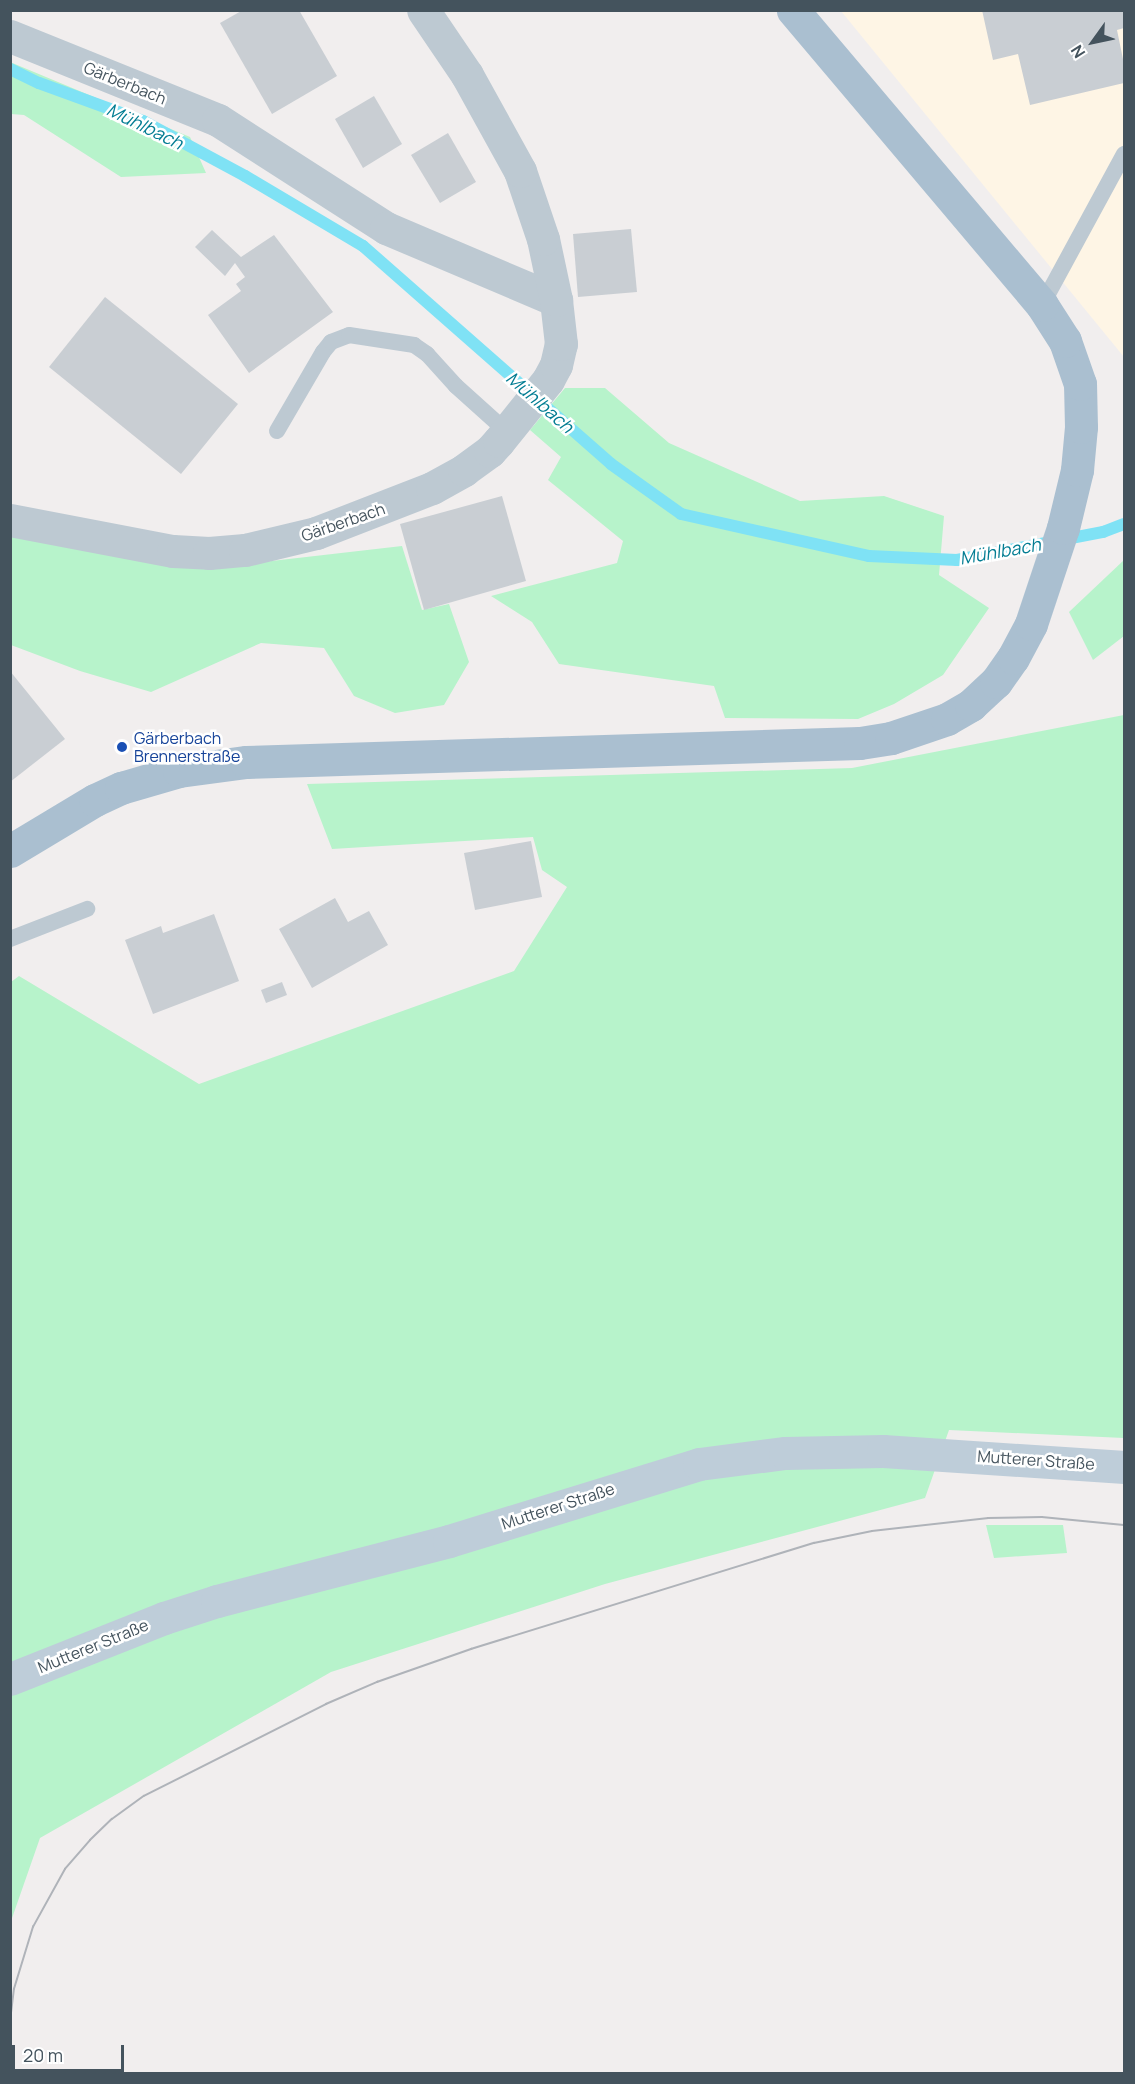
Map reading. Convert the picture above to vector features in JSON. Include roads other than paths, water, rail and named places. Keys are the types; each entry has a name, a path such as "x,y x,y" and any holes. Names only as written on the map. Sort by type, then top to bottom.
{"main road":[{"path":"10,851 58,820 121,788 160,776 211,766 246,762 474,753 860,743 891,738 926,728 971,705 996,682 1013,658 1031,624 1063,528 1077,470 1081,427 1080,384 1065,341 1042,305 793,10"},
{"name":"Mutterer Straße","path":"10,1679 164,1618 217,1601 449,1540 699,1464 785,1453 883,1451 1125,1467"}],"street":[{"name":"Gärberbach","path":"10,520 173,551 209,554 245,550 316,534 432,488 481,458 548,380 560,354 556,300 543,239 520,171 466,75 423,10"},
{"name":"Gärberbach","path":"10,36 218,120 386,228 556,300"}],"lane":[{"path":"1042,305 1125,154"},
{"path":"277,431 323,352 331,342 349,335 414,345 427,354 462,393 513,422"},
{"path":"10,939 87,909"}],"waterway":[{"name":"Mühlbach","path":"10,69 39,83 143,121 245,176 363,246 611,464 681,514 869,556 957,560 1103,532 1124,524"}],"tram line":[{"path":"10,2021 14,1989 33,1927 65,1869 90,1840 112,1819 144,1796 326,1704 377,1682 471,1649 814,1543 872,1531 988,1518 1042,1517 1124,1525"},
{"path":"10,2041 13,2074"}],"place":[{"name":"Gärberbach Brennerstraße","path":"122,747"}]}
